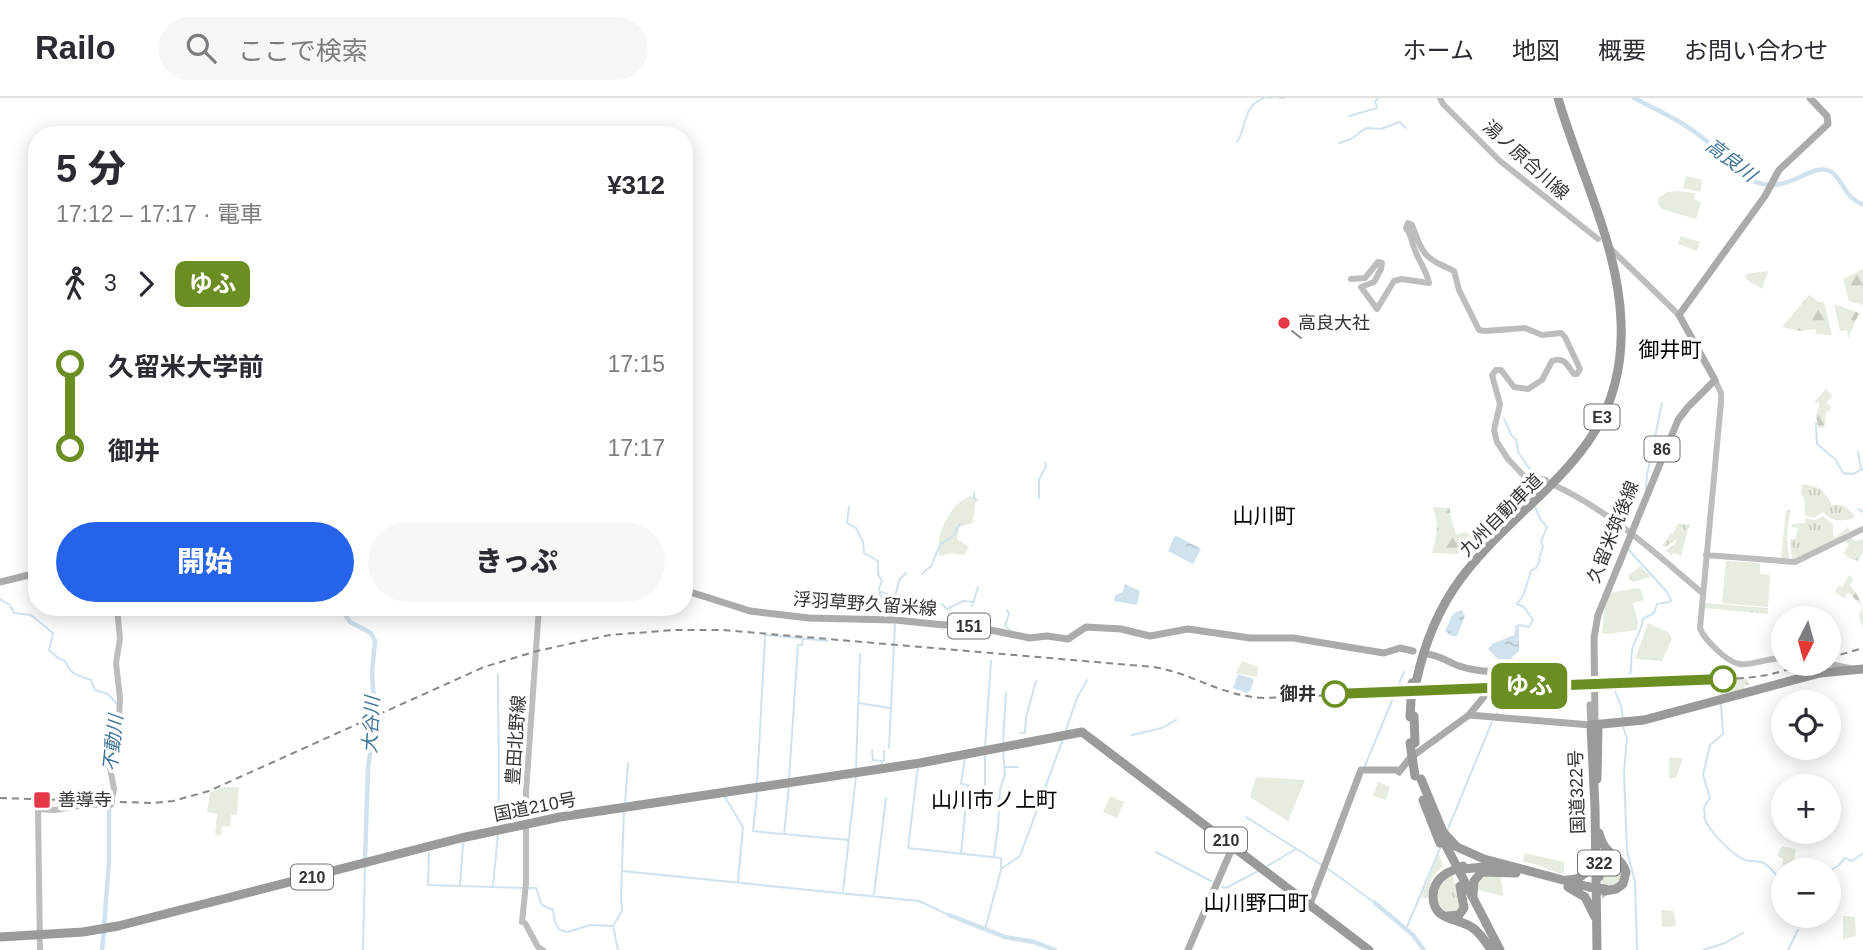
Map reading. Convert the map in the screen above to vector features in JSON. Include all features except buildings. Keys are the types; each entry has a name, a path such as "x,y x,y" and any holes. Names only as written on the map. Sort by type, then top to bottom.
{"highway":[{"name":"九州自動車道","path":"1493,950 1441,846 1419,777 1412,743 1414,683 1429,635 1448,597 1479,557 1556,483 1579,456 1602,418 1615,381 1621,321 1616,283 1606,240 1555,98"},
{"path":"1594,726 1644,720 1820,673 1859,669"},
{"name":"国道322号","path":"1594,726 1599,767 1595,775 1599,950"},
{"name":"国道210号","path":"0,937 83,932 126,925 461,838 526,824 624,806 920,762 1083,732"},
{"name":"210","path":"1083,732 1137,769 1233,848"},
{"name":"210","path":"1083,732 1086,737 1369,950"},
{"name":"国道322号","path":"1595,775 1599,950"},
{"name":"九州自動車道","path":"1419,777 1439,829 1500,950"},
{"path":"1419,777 1443,832 1453,844 1467,853 1516,871"},
{"path":"1493,950 1473,928 1444,916 1435,908 1433,891 1439,879 1464,867 1489,865 1589,888 1616,889 1623,884 1626,872 1621,862 1603,848 1598,828"},
{"path":"1551,879 1581,878 1589,870 1595,848"},
{"path":"1599,878 1601,867 1607,862 1614,861 1623,869 1624,876 1620,885 1604,890"},
{"path":"1475,903 1472,885 1479,874 1490,871 1516,871"},
{"path":"1448,874 1439,884 1436,896 1438,906 1448,916 1457,916 1464,908 1460,886"},
{"path":"1551,879 1574,889 1584,897 1592,909 1597,929"},
{"name":"210","path":"1309,906 1364,950"}],"main road":[{"name":"湯ノ原合川線","path":"1440,98 1500,161 1598,239"},
{"path":"1679,316 1779,170 1828,124 1827,116 1810,98"},
{"path":"1351,279 1365,278 1378,262 1382,263 1374,282 1360,287 1377,309 1394,281 1402,279 1429,283 1414,249 1411,233 1406,228 1408,223 1412,225 1428,258 1435,264 1454,271 1462,297 1479,330 1525,328 1542,335 1556,332 1565,337 1580,369 1577,374 1559,359 1552,361 1542,380 1528,389 1514,387 1502,370 1496,370 1492,376 1500,404 1494,430 1497,442 1524,476 1546,480"},
{"path":"1612,250 1679,316 1721,393 1702,593 1702,634 1730,662 1748,665 1771,660"},
{"name":"久留米筑後線","path":"1594,726 1590,652 1598,602 1678,420 1714,379"},
{"path":"1556,486 1588,504 1629,533 1702,593"},
{"path":"1706,555 1795,562 1863,529"},
{"name":"久留米筑後線","path":"1594,726 1597,620 1629,533"},
{"path":"0,582 28,575"},
{"name":"浮羽草野久留米線","path":"693,593 750,611 810,618 895,620 944,625 956,623 1030,638 1043,636 1068,639 1086,627 1121,629 1150,636 1184,629 1250,638 1293,638 1384,653 1403,648 1413,651"},
{"path":"40,950 38,809 111,805 114,789 110,768 119,721 120,698 116,663 120,639 118,616"},
{"name":"豊田北野線","path":"538,616 522,922 538,947 543,950"},
{"path":"1309,906 1361,771 1399,771 1410,758 1469,715 1504,672 1467,668 1427,654"},
{"path":"1841,666 1859,669"},
{"path":"1469,715 1594,726"},
{"path":"1190,950 1233,848"}],"green space":[{"path":"1686,176 1703,180 1700,192 1683,188"},
{"path":"1667,192 1695,193 1694,199 1701,202 1696,219 1661,209 1659,198"},
{"path":"1681,236 1700,242 1697,251 1678,244"},
{"path":"1863,269 1863,305 1849,301 1843,279"},
{"path":"1767,271 1762,289 1746,279 1746,274"},
{"path":"1809,295 1819,302 1824,302 1832,335 1816,334 1816,329 1800,331 1782,327"},
{"path":"1834,304 1859,313 1848,339 1847,330 1840,331"},
{"path":"1826,389 1832,398 1826,402 1831,406 1830,411 1826,412 1823,428 1818,428 1816,415 1820,403 1814,402"},
{"path":"1802,484 1821,490 1832,505 1842,505 1848,509 1854,515 1853,519 1836,520 1823,512 1814,518 1805,515"},
{"path":"971,496 976,499 973,523 959,527 957,539 969,547 964,555 950,553 939,556 939,539 946,521 957,505"},
{"path":"1432,507 1450,508 1456,534 1466,532 1478,542 1457,554 1432,553 1437,530"},
{"path":"1786,510 1790,510 1787,537 1789,558 1781,559"},
{"path":"1823,516 1833,524 1833,536 1836,537 1848,527 1850,531 1801,559 1794,560 1790,539 1795,539 1798,528 1791,527 1792,524 1805,523 1806,518 1816,520"},
{"path":"1678,523 1689,525 1681,556 1674,553 1672,555 1665,550 1673,546 1678,538 1666,547 1663,545"},
{"path":"1849,536 1855,541 1863,539 1863,552 1858,561 1844,553 1849,544 1844,541"},
{"path":"1726,561 1760,563 1760,574 1770,575 1768,607 1722,603"},
{"path":"1640,566 1651,577 1633,582 1628,576"},
{"path":"1849,575 1853,579 1850,585 1858,595 1861,605 1848,592 1845,599 1835,592 1838,586 1843,586"},
{"path":"1637,588 1641,590 1644,600 1633,603 1638,622 1637,630 1602,633 1604,612 1610,593"},
{"path":"1705,603 1768,608 1768,614 1705,608"},
{"path":"1862,607 1863,616 1863,629 1859,616"},
{"path":"1648,623 1668,632 1672,639 1662,661 1635,659"},
{"path":"1242,661 1258,667 1257,677 1236,673"},
{"path":"1746,678 1750,684 1744,686 1745,694 1720,701 1719,694 1729,691 1732,679"},
{"path":"1669,758 1683,758 1676,778 1669,778"},
{"path":"1256,777 1305,780 1288,821 1250,797"},
{"path":"1378,782 1390,787 1386,800 1373,796"},
{"path":"224,787 239,787 237,815 231,815 230,827 222,826 221,836 215,835 217,814 207,812 210,792"},
{"path":"1110,796 1124,802 1117,818 1103,812"},
{"path":"1600,830 1603,845 1625,861 1630,871 1615,893 1605,896 1602,901"},
{"path":"1782,846 1796,849 1795,858 1777,856"},
{"path":"1524,853 1564,862 1564,874 1523,862"},
{"path":"1439,854 1443,866 1432,877 1427,899 1421,897"},
{"path":"1451,874 1462,897 1461,912 1445,913 1437,901 1440,884"},
{"path":"1488,874 1501,877 1503,896 1478,890 1478,884"},
{"path":"1661,910 1674,911 1676,926 1662,927"},
{"path":"1843,916 1855,917 1856,936 1843,939"}],"water":[{"path":"1177,536 1201,549 1193,564 1168,551"},
{"path":"1125,584 1140,591 1137,605 1114,601 1115,595 1122,593"},
{"path":"1462,610 1465,616 1457,636 1452,636 1445,631 1452,615"},
{"path":"1516,625 1519,625 1519,651 1504,665 1488,649 1492,644 1514,635"},
{"path":"1238,674 1254,679 1251,690 1247,693 1233,688"}],"waterway":[{"path":"1237,142 1248,112 1264,98"},
{"path":"1267,98 1272,98"},
{"path":"1279,98 1285,98"},
{"name":"高良川","path":"1634,98 1696,133 1753,181 1766,185 1777,184 1822,169 1836,176 1850,196 1863,205"},
{"path":"1349,116 1377,108 1375,101 1378,99"},
{"path":"1339,143 1351,139 1366,128 1381,129 1400,122 1406,128"},
{"path":"1646,490 1662,403"},
{"path":"1504,419 1516,439 1518,452 1534,475"},
{"path":"1816,423 1817,444 1836,460 1843,473 1853,474 1863,469"},
{"path":"1858,452 1861,468"},
{"path":"1039,498 1039,480 1046,466 1045,462"},
{"path":"1534,481 1538,491"},
{"path":"974,492 974,498 977,500"},
{"path":"1519,625 1529,627 1533,620 1524,607 1517,604 1523,596 1531,571 1540,560 1543,546 1541,542 1547,527 1540,519 1534,504"},
{"path":"849,507 847,523 856,528 863,542 864,553 878,561 878,574 882,581 879,588 881,598"},
{"path":"1858,509 1863,512"},
{"path":"922,574 931,566 940,545 954,535 960,524"},
{"path":"1623,719 1613,686 1625,685 1628,680 1633,646 1643,619 1654,613 1657,604 1671,600 1628,549"},
{"path":"894,602 899,580 906,573"},
{"path":"972,606 978,587"},
{"path":"882,592 889,595 893,601"},
{"name":"不動川","path":"0,599 10,605 14,613 28,615"},
{"path":"942,604 947,609 963,601 974,602"},
{"path":"893,602 895,618"},
{"path":"1007,610 1009,614 1005,626 1010,630"},
{"name":"不動川","path":"32,616 53,633 52,636"},
{"name":"大谷川","path":"346,616 350,622 371,633 375,641 372,672 375,720 368,768 365,860"},
{"path":"889,748 895,624"},
{"path":"767,635 828,641"},
{"name":"不動川","path":"52,638 49,650 65,661 75,674 91,680 95,690 108,694 117,704"},
{"path":"761,710 765,638"},
{"path":"789,778 798,645 802,645 803,639"},
{"path":"856,768 860,654"},
{"path":"985,748 991,661"},
{"path":"1364,768 1404,672"},
{"path":"498,674 498,826"},
{"path":"1066,730 1077,698 1087,680"},
{"path":"1020,733 1025,733 1026,717 1036,681"},
{"path":"1613,686 1613,681 1627,681"},
{"path":"1496,715 1503,704 1503,691"},
{"path":"1003,743 1006,692"},
{"path":"858,703 890,708"},
{"path":"1705,817 1704,808 1710,798 1703,775 1710,745 1723,734 1721,704"},
{"path":"757,784 761,712"},
{"name":"不動川","path":"111,748 116,719"},
{"path":"1132,735 1162,728 1176,720"},
{"path":"1447,831 1492,722"},
{"path":"1623,727 1627,738 1624,772 1627,851 1635,882 1637,950"},
{"path":"918,766 908,848 1001,858 1001,869 1020,856 1063,739"},
{"path":"872,750 873,760 882,761 882,766"},
{"path":"882,761 884,751"},
{"path":"994,856 1000,790 1005,775 1003,751"},
{"path":"968,790 985,791 985,754"},
{"path":"961,853 968,785 961,784 965,757"},
{"path":"625,804 628,763"},
{"path":"1005,767 1018,767"},
{"path":"843,891 856,776"},
{"path":"789,786 784,834 848,840"},
{"path":"757,793 753,831 782,834"},
{"path":"725,797 743,827 738,881"},
{"path":"874,894 886,798"},
{"name":"不動川","path":"109,806 109,859"},
{"path":"618,950 613,926 622,911 624,810"},
{"path":"1246,817 1322,865"},
{"path":"1704,817 1730,850 1743,859 1764,863 1771,869"},
{"path":"493,886 498,833"},
{"path":"460,885 463,844"},
{"path":"1406,929 1441,846"},
{"path":"1264,868 1296,849"},
{"path":"1156,852 1211,881"},
{"path":"429,853 428,885 524,888"},
{"path":"1841,863 1845,858 1852,861 1863,853"},
{"name":"不動川","path":"104,926 109,861"},
{"name":"大谷川","path":"363,950 365,867"},
{"path":"1327,868 1375,903"},
{"path":"985,929 1001,870"},
{"path":"1222,887 1226,888 1260,870"},
{"path":"622,871 919,901 949,915"},
{"path":"529,888 536,888 542,905 553,910 560,930 568,932 590,925 613,926"},
{"path":"1375,903 1413,935 1424,950"},
{"path":"949,915 1005,937 1034,942 1055,950"},
{"name":"不動川","path":"102,950 104,930"},
{"path":"1788,950 1798,930"},
{"path":"1703,950 1725,943 1743,933"}],"tram line":[{"path":"1292,331 1301,338"}],"railway":[{"path":"0,798 153,803 173,801 209,791 484,667 537,651 610,635 674,630 723,630 1154,667 1234,693 1264,698 1746,678 1771,674"},
{"path":"1841,654 1863,648"}],"train":[{"name":"ゆふ","path":"1335,694 1723,679"}],"place":[{"name":"高良大社","path":"1284,323"},
{"name":"御井","path":"1335,694"},
{"name":"善導寺","path":"42,800"}],"district":[{"name":"御井町","path":"1670,349"},
{"name":"山川町","path":"1264,515"},
{"name":"山川市ノ上町","path":"994,799"},
{"name":"山川野口町","path":"1256,902"}]}
